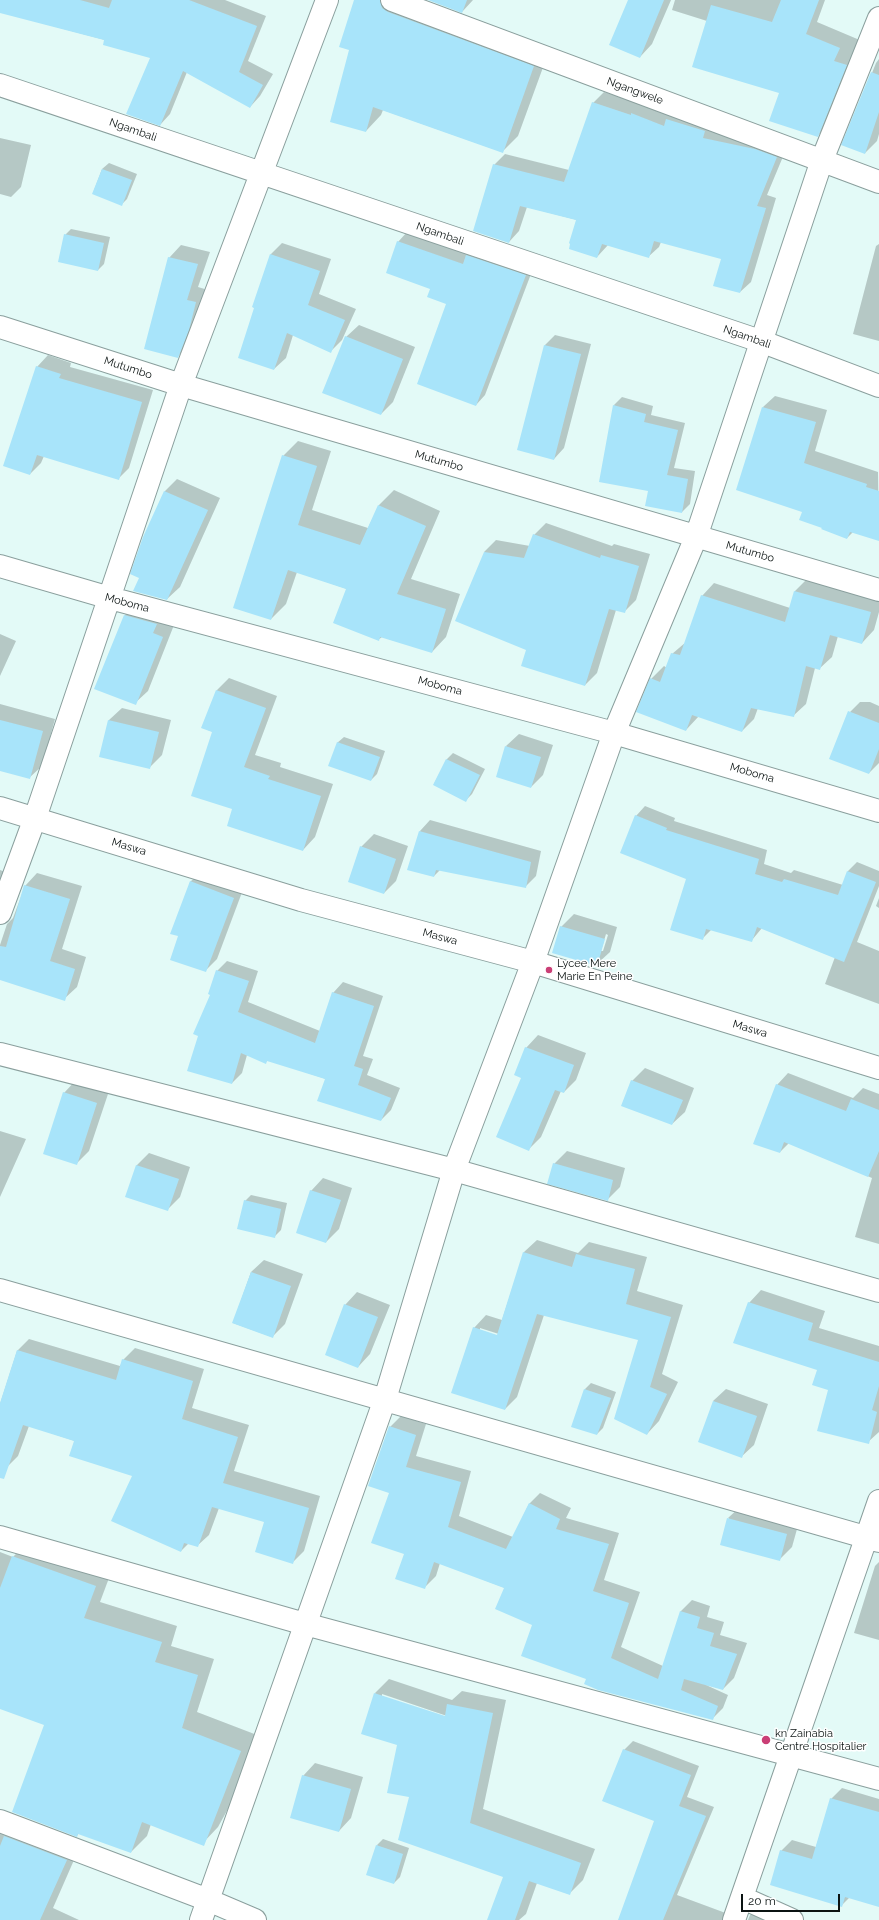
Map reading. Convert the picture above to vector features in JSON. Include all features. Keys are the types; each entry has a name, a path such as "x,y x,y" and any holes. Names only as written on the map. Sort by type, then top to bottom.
{"street":[{"path":"0,913 35,818 181,385 327,0"},
{"name":"Ngangwele","path":"392,0 879,182"},
{"path":"201,1920 385,1399 454,1170 533,962 614,733 696,537 763,342 822,160 879,18"},
{"name":"Ngambali","path":"0,85 763,342 879,386"},
{"name":"Mutumbo","path":"0,327 181,385 879,590"},
{"name":"Moboma","path":"0,566 110,598 614,733 879,811"},
{"name":"Maswa","path":"0,808 301,900 533,962 879,1068"},
{"path":"0,1054 454,1170 879,1291"},
{"path":"0,1290 873,1539"},
{"path":"734,1920 743,1898 792,1754 873,1539 879,1501"},
{"path":"0,1536 305,1624 792,1754 879,1779"},
{"path":"0,1821 208,1900 255,1920"},
{"path":"743,1898 792,1920"}],"building":[{"path":"0,0 80,0 109,8 112,0 189,0 257,26 239,72 263,85 250,108 183,71 160,126 126,114 150,58 103,45 104,40 0,13"},
{"path":"354,0 380,0 382,8 388,12 534,66 503,153 373,107 366,132 330,122 349,50 339,47"},
{"path":"428,0 467,0 462,13"},
{"path":"628,0 664,0 640,58 609,45"},
{"path":"781,0 819,0 806,34 840,48 834,61 847,65 818,137 769,121 779,93 692,67 711,5 772,22"},
{"path":"871,72 879,75 879,112 865,154 841,145"},
{"path":"592,102 631,115 631,113 664,126 666,119 705,131 703,138 755,149 777,157 757,206 766,208 740,293 713,286 721,259 654,241 649,258 602,244 597,258 569,249 569,243 576,220 520,206 509,243 473,231 493,164 564,182"},
{"path":"102,169 132,180 122,206 92,194"},
{"path":"64,234 104,243 98,271 58,262"},
{"path":"397,241 463,264 466,255 526,275 476,406 417,384 446,304 427,297 430,289 386,273"},
{"path":"270,254 320,271 308,305 345,320 331,353 287,333 274,370 238,358 254,308 252,307"},
{"path":"168,257 198,264 187,300 196,302 189,330 178,358 144,349"},
{"path":"345,336 403,359 381,415 322,393"},
{"path":"544,345 581,354 554,460 517,450"},
{"path":"36,366 61,374 59,378 142,402 119,480 37,455 30,475 3,466"},
{"path":"613,405 646,414 644,422 678,430 667,475 688,479 682,513 645,506 648,491 599,482"},
{"path":"762,407 816,422 804,463 867,484 866,487 879,491 879,541 850,532 847,539 799,520 802,512 736,490"},
{"path":"282,455 317,466 298,525 360,545 378,505 426,526 397,594 446,609 432,653 380,637 379,641 333,623 346,589 288,570 271,620 233,608"},
{"path":"164,491 208,510 167,600 133,591 139,578 130,574 143,537"},
{"path":"533,534 600,558 601,555 639,566 625,613 609,609 585,686 521,666 526,650 455,621 484,552 524,558"},
{"path":"794,591 871,612 862,644 830,635 820,670 806,666 794,717 751,708 742,732 692,715 686,731 636,712 650,678 660,682 671,653 680,655 701,595 785,622"},
{"path":"124,615 157,624 153,633 163,637 136,705 94,689"},
{"path":"216,690 266,708 244,767 270,776 268,779 321,796 303,851 227,826 232,809 191,796 212,732 201,728"},
{"path":"848,711 879,723 879,749 869,774 829,759"},
{"path":"0,720 43,731 30,779 0,771"},
{"path":"108,720 159,732 150,769 99,757"},
{"path":"337,742 380,757 371,781 328,766"},
{"path":"505,746 541,757 531,788 496,777"},
{"path":"446,759 480,775 466,802 433,785"},
{"path":"635,815 667,828 666,830 759,859 755,874 782,882 784,879 838,895 847,871 876,882 844,962 757,927 752,942 706,929 703,940 670,930 686,879 620,853"},
{"path":"419,831 531,862 526,888 436,870 434,877 407,870"},
{"path":"360,846 396,859 384,894 348,882"},
{"path":"190,881 234,898 206,972 170,960 178,936 170,934"},
{"path":"24,885 70,899 50,961 75,969 65,1001 0,980 0,946 6,947"},
{"path":"560,926 605,939 597,966 552,953"},
{"path":"216,970 249,981 238,1012 315,1043 332,992 374,1006 354,1066 363,1069 358,1085 391,1098 381,1121 317,1101 325,1079 267,1061 266,1064 241,1053 232,1084 187,1071 198,1036 193,1034 210,995 208,994"},
{"path":"525,1047 574,1065 564,1093 555,1090 529,1151 496,1137 521,1078 514,1075"},
{"path":"631,1080 683,1100 672,1125 621,1106"},
{"path":"776,1084 846,1111 851,1099 879,1110 879,1151 868,1177 784,1142 780,1153 753,1144"},
{"path":"63,1092 97,1103 77,1165 43,1154"},
{"path":"553,1163 613,1180 608,1201 547,1184"},
{"path":"136,1165 179,1179 168,1211 125,1197"},
{"path":"310,1190 341,1200 326,1243 296,1233"},
{"path":"244,1200 281,1209 275,1238 237,1229"},
{"path":"523,1252 572,1267 576,1254 635,1269 626,1304 671,1317 650,1387 667,1394 647,1435 614,1419 638,1340 537,1314 505,1410 451,1393 473,1327 497,1335"},
{"path":"251,1272 291,1286 273,1338 232,1323"},
{"path":"748,1302 813,1323 808,1340 879,1362 879,1386 872,1410 877,1412 869,1444 817,1431 828,1390 812,1385 817,1370 733,1343"},
{"path":"344,1304 378,1317 358,1368 325,1355"},
{"path":"17,1350 116,1380 122,1359 193,1381 182,1419 238,1437 223,1483 309,1508 293,1564 255,1552 264,1522 212,1507 198,1547 184,1543 181,1552 111,1521 132,1476 69,1456 74,1441 23,1425 4,1479 0,1478 0,1403"},
{"path":"584,1389 611,1398 597,1435 571,1427"},
{"path":"713,1401 757,1416 742,1458 698,1442"},
{"path":"389,1426 416,1435 406,1467 461,1482 448,1527 506,1549 529,1503 560,1519 556,1529 609,1544 593,1591 629,1603 611,1658 658,1679 680,1611 700,1617 697,1628 714,1633 710,1646 737,1654 723,1690 684,1679 681,1690 718,1706 713,1720 598,1690 584,1684 586,1679 521,1656 532,1625 495,1609 504,1588 434,1562 425,1589 395,1579 404,1554 371,1543 389,1493 368,1486"},
{"path":"727,1518 787,1534 780,1561 720,1545"},
{"path":"12,1556 96,1586 84,1618 162,1642 155,1662 198,1675 182,1728 241,1751 204,1846 142,1822 131,1853 78,1834 77,1837 12,1812 44,1725 0,1709 0,1588"},
{"path":"374,1693 445,1716 447,1704 493,1713 470,1823 581,1863 570,1895 529,1881 515,1920 487,1920 503,1877 398,1840 409,1797 387,1793 397,1745 361,1734"},
{"path":"623,1749 691,1775 679,1806 706,1816 663,1920 618,1920 654,1821 602,1801"},
{"path":"302,1775 351,1789 339,1832 290,1818"},
{"path":"830,1798 879,1812 879,1907 845,1897 842,1907 770,1885 780,1850 812,1859"},
{"path":"4,1836 67,1860 40,1920 0,1920 0,1846"},
{"path":"376,1845 403,1854 394,1884 366,1875"}],"place":[{"name":"Lycee Mere Marie En Peine","path":"549,970"},
{"name":"kn Zainabia Centre Hospitalier","path":"766,1740"}]}
